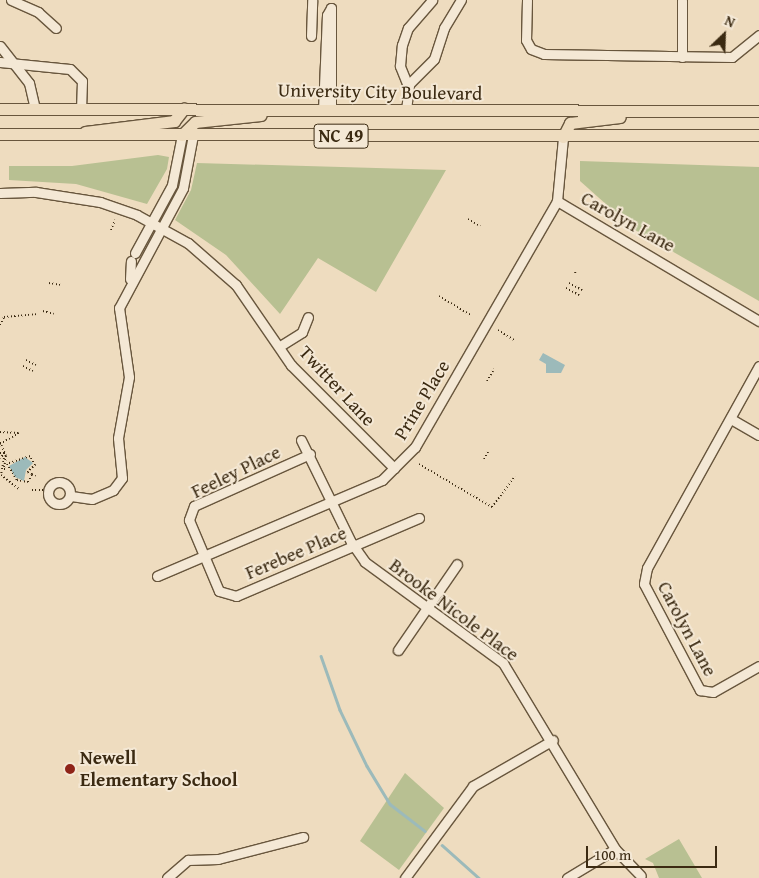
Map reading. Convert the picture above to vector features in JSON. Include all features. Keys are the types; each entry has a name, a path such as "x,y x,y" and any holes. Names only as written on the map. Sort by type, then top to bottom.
{"main road":[{"name":"University City Boulevard","path":"0,109 81,107 649,112 759,111"},
{"path":"77,135 101,127 174,121 184,108"},
{"path":"188,135 195,122 292,109"},
{"path":"564,137 570,123 649,112"},
{"name":"NC 49","path":"0,134 564,137 759,135"}],"street":[{"path":"11,0 38,12 56,28"},
{"path":"311,36 312,0"},
{"path":"406,110 408,86 400,66 404,40 432,0"},
{"path":"408,86 434,60 444,28 461,0"},
{"path":"527,0 526,40 536,52 682,57 736,56 759,35"},
{"path":"682,0 682,57"},
{"path":"327,110 331,4"},
{"path":"0,46 15,63 33,90 35,108"},
{"path":"0,62 47,63 70,69 82,82 81,107"},
{"path":"71,496 92,499 113,490 122,478 118,438 129,377 119,308 130,279 134,254 177,173 188,135"},
{"path":"130,279 149,255 188,174 188,135"},
{"name":"Prine Place","path":"157,576 382,480 415,448 557,201 564,137"},
{"path":"0,193 73,196 163,227"},
{"name":"Carolyn Lane","path":"557,201 759,321"},
{"name":"Twitter Lane","path":"163,227 221,270 251,302 303,378 394,468"},
{"path":"134,254 149,255"},
{"path":"280,346 302,332 308,317"},
{"name":"Carolyn Lane","path":"759,366 732,419 647,568 644,584 700,690 714,692 759,666"},
{"path":"732,419 759,435"},
{"name":"Brooke Nicole Place","path":"301,440 310,454 354,546 392,586 503,663 553,740 615,849 641,876"},
{"name":"Feeley Place","path":"204,556 189,520 194,506 310,454"},
{"path":"62,482 70,488 71,496 63,504 55,504 48,490 62,482"},
{"name":"Ferebee Place","path":"204,556 219,591 236,596 420,518"},
{"path":"398,650 457,564"},
{"path":"405,878 473,786 553,740"},
{"path":"167,878 180,863 204,860 303,837"},
{"path":"567,878 615,849"}],"path":[{"path":"468,218 480,226"},
{"path":"111,230 115,220"},
{"path":"49,283 61,285"},
{"path":"569,283 582,290"},
{"path":"566,288 579,295"},
{"path":"439,296 472,315"},
{"path":"43,311 54,314"},
{"path":"0,324 4,317 37,314"},
{"path":"498,330 514,340"},
{"path":"26,360 36,365"},
{"path":"23,366 33,371"},
{"path":"487,381 494,369"},
{"path":"0,432 19,432 0,443 5,456 3,466 18,481 28,482 32,474"},
{"path":"484,459 489,450"},
{"path":"0,453 5,456"},
{"path":"7,469 14,459 26,455 34,461 27,472 36,476"},
{"path":"0,460 5,456"},
{"path":"0,460 5,456"},
{"path":"5,456 1,476 15,488 19,489"},
{"path":"420,464 492,507 498,505 515,477"},
{"path":"15,488 18,481"},
{"path":"32,490 48,490"}],"green space":[{"path":"158,155 169,157 167,169 147,204 76,184 9,180 9,166 72,166"},
{"path":"580,161 759,167 759,301 635,230 580,181"},
{"path":"197,163 446,170 376,292 318,258 280,314 226,255 175,220 191,190"},
{"path":"405,773 444,808 399,870 360,841"},
{"path":"679,839 702,878 659,878 653,863 645,859"}],"water":[{"path":"543,353 565,365 561,373 546,373 546,364 539,360"},
{"path":"25,457 33,463 26,470 24,481 15,477 9,466"}],"waterway":[{"path":"321,656 340,710 367,766 390,804 425,831"},
{"path":"442,845 479,878"}],"place":[{"name":"Newell Elementary School","path":"70,769"}]}
